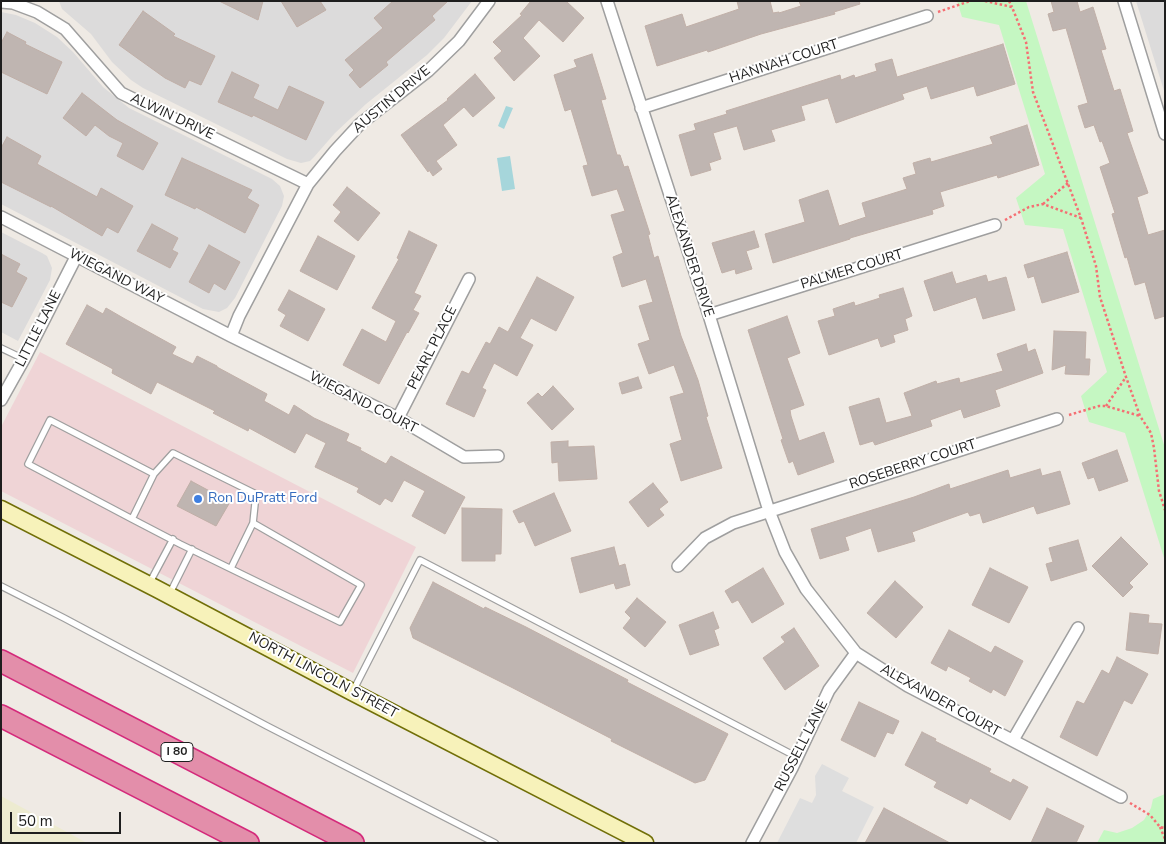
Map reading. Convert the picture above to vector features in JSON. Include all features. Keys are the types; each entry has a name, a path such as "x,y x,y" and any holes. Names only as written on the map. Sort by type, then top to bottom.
{"highway":[{"name":"I 80","path":"1,661 354,843"},
{"path":"1,716 248,843"}],"street":[{"name":"AUSTIN DRIVE","path":"231,336 239,316 308,184 360,124 428,71 459,41 489,1"},
{"name":"ALEXANDER DRIVE","path":"607,1 709,315 769,511"},
{"path":"1124,1 1165,134"},
{"name":"ALWIN DRIVE","path":"1,2 39,6 65,29 121,93 308,184"},
{"name":"HANNAH COURT","path":"641,108 927,16"},
{"name":"WIEGAND WAY","path":"1,218 231,336"},
{"name":"PALMER COURT","path":"709,315 995,225"},
{"name":"LITTLE LANE","path":"2,398 76,257"},
{"name":"PEARL PLACE","path":"398,418 469,279"},
{"name":"WIEGAND COURT","path":"231,336 398,418 464,458 498,456"},
{"name":"ROSEBERRY COURT","path":"678,566 705,538 733,523 1057,419"},
{"name":"NORTH LINCOLN STREET","path":"1,509 645,843"},
{"name":"ALEXANDER COURT","path":"769,511 785,552 806,589 856,652 908,686 1121,797"},
{"path":"1013,740 1078,628"},
{"name":"RUSSELL LANE","path":"752,843 830,690 856,652"}],"lane":[{"path":"1,348 24,359"},
{"path":"154,474 50,420 28,464 192,549 340,622 361,585 253,523"},
{"path":"132,518 154,474 173,453 256,494 253,523 231,568"},
{"path":"149,585 173,539"},
{"path":"169,595 192,549"},
{"path":"352,692 420,560 797,757"},
{"path":"1,586 495,843"}],"path":[{"path":"927,16 970,1"},
{"path":"985,1 1012,7"},
{"path":"1010,1 1026,42 1033,92 1081,218 1096,266 1100,296 1126,377 1140,416 1150,433 1165,510"},
{"path":"995,225 1028,208 1043,204 1068,183"},
{"path":"1043,204 1081,218"},
{"path":"1106,406 1126,377"},
{"path":"1057,419 1099,406 1106,406 1140,416"},
{"path":"1121,797 1150,815 1160,827 1165,838"},
{"path":"1160,827 1165,828"}],"shaded area":[{"path":"59,1 472,1 444,38 427,55 366,104 335,133 310,161 301,163 287,159 143,88 131,80 112,62 91,34 62,9"},
{"path":"1136,1 1165,1 1165,94"},
{"path":"1,12 16,15 35,23 57,37 73,52 103,87 129,108 272,179 280,186 284,196 282,206 235,298 227,308 219,312 203,309 1,204"},
{"path":"1,232 47,256 52,268 50,280 18,341 1,332"},
{"path":"40,352 416,547 353,673 1,491 1,427"},
{"path":"822,764 849,778 842,791 874,807 856,843 777,843 800,798 812,803 816,795 815,776"},
{"path":"1,796 87,843 1,843"}],"green space":[{"path":"957,1 1026,1 1165,448 1165,561 1125,433 1089,422 1081,396 1107,372 1063,229 1025,225 1016,198 1045,174 999,25 962,17"},
{"path":"1165,794 1165,843 1097,843 1104,830 1117,833 1132,828 1144,820 1151,808 1153,799"}],"water":[{"path":"506,106 513,108 504,129 498,126"},
{"path":"510,156 515,189 502,191 497,158"}],"building":[{"path":"219,1 263,1 258,20"},
{"path":"281,1 320,1 326,10 297,27"},
{"path":"393,1 448,1 432,16 435,20 386,62 388,65 360,88 349,75 354,70 345,60 383,28 374,18"},
{"path":"531,1 566,1 584,18 563,42 539,20 523,38 540,56 514,81 494,58 502,51 493,42 522,15 520,14"},
{"path":"737,1 770,1 773,13 801,6 799,1 859,1 860,4 834,12 835,14 761,34 708,52 707,50 657,66 645,26 682,14 686,27 739,9"},
{"path":"1051,1 1077,1 1080,12 1093,7 1106,49 1101,50 1114,91 1120,89 1133,131 1127,133 1148,193 1137,197 1148,235 1165,230 1165,316 1155,319 1145,282 1135,285 1127,257 1125,258 1112,214 1115,213 1100,167 1110,163 1094,125 1085,128 1078,106 1088,103 1066,28 1053,31 1048,14 1054,12"},
{"path":"143,11 175,34 173,36 215,56 201,85 189,80 185,88 165,78 119,45"},
{"path":"7,32 26,42 25,44 62,62 47,94 1,72 1,43"},
{"path":"1003,44 1015,84 977,96 974,86 931,99 927,86 902,94 904,99 836,123 828,98 801,106 805,120 771,130 775,141 744,150 737,126 713,133 721,159 709,163 711,170 691,176 679,135 696,130 694,124 727,114 726,111 840,75 841,80 854,75 855,78 877,71 875,64 892,59 897,77"},
{"path":"592,54 606,99 601,100 617,155 620,155 624,167 628,166 650,234 648,235 654,258 658,256 681,336 698,380 708,416 706,417 722,468 681,481 670,444 682,440 670,397 684,393 674,365 649,374 638,344 650,340 639,306 653,302 646,279 622,287 613,257 623,253 611,215 625,211 617,189 592,196 583,166 588,165 571,109 565,111 554,75 577,67 574,60"},
{"path":"232,72 259,85 253,98 278,110 289,86 324,102 306,140 253,115 252,117 218,102"},
{"path":"475,74 495,98 473,117 464,107 443,125 457,145 436,161 442,169 433,176 401,135 448,100"},
{"path":"82,93 117,120 158,143 143,170 117,156 123,143 109,136 95,125 86,136 63,118"},
{"path":"1027,125 1039,165 998,178 997,175 940,192 944,206 932,210 933,214 773,263 765,234 805,222 799,200 828,190 839,226 866,217 862,203 907,189 903,178 916,174 913,163 930,158 931,162 993,144 990,137"},
{"path":"7,137 41,156 37,164 97,197 101,188 133,206 118,233 107,227 102,236 51,206 1,182 1,148"},
{"path":"182,158 252,190 247,198 259,205 245,233 196,207 195,209 165,195"},
{"path":"347,187 380,213 358,241 334,221 341,212 333,205"},
{"path":"152,224 178,238 172,250 178,253 170,268 137,251"},
{"path":"409,231 437,245 414,293 421,296 413,310 419,313 379,384 343,365 362,329 386,342 396,321 372,308 399,259 397,258"},
{"path":"754,231 759,247 746,251 752,269 736,274 735,269 722,273 712,243"},
{"path":"318,236 355,256 337,290 300,271"},
{"path":"209,245 240,262 225,290 214,283 209,293 189,282"},
{"path":"1067,252 1079,292 1042,303 1034,276 1028,278 1024,265"},
{"path":"1,254 20,264 16,272 27,278 12,307 1,302"},
{"path":"952,272 956,284 986,275 988,282 1006,277 1015,310 983,319 976,297 934,311 924,281"},
{"path":"537,277 574,297 556,331 531,318 520,338 533,345 517,376 494,363 482,388 486,390 474,417 446,404 462,371 469,374 486,342 490,344 499,327 508,332"},
{"path":"903,288 912,316 905,319 908,330 893,335 895,342 881,347 878,338 829,355 818,321 835,316 833,309 854,302 855,306 880,298 879,295"},
{"path":"289,290 325,309 308,341 280,326 286,315 278,310"},
{"path":"87,305 103,314 106,308 176,347 172,354 193,364 197,356 217,366 267,394 264,401 289,415 294,405 314,418 349,434 346,441 386,464 391,456 465,497 445,534 412,516 425,491 404,480 392,502 385,498 380,505 357,492 359,488 315,467 326,443 306,433 295,453 249,428 248,431 213,413 215,411 157,382 151,394 112,373 113,369 66,344"},
{"path":"787,316 800,353 787,358 804,405 790,410 799,441 824,432 834,462 798,475 793,461 789,463 781,440 783,439 748,330"},
{"path":"1054,331 1086,332 1085,359 1090,359 1089,375 1065,374 1066,365 1052,370"},
{"path":"1026,344 1028,352 1035,349 1043,373 995,390 1000,406 964,418 961,409 930,420 932,426 875,445 873,441 860,445 849,407 879,398 886,423 912,416 904,393 936,381 937,384 959,378 960,383 1003,371 997,354"},
{"path":"638,377 642,388 622,394 619,383"},
{"path":"553,386 574,409 552,430 527,403 538,393 542,397"},
{"path":"568,441 568,447 594,446 597,479 559,481 558,462 552,463 551,442"},
{"path":"1117,450 1128,481 1099,491 1094,477 1088,479 1082,463"},
{"path":"1040,469 1042,476 1060,471 1070,504 1037,514 1034,506 983,523 980,513 970,516 968,512 912,532 915,541 878,552 871,528 845,537 849,550 820,559 811,529 914,497 949,484 950,489 1008,470 1010,478"},
{"path":"191,481 230,502 216,526 177,506"},
{"path":"653,483 668,502 659,509 664,515 648,527 629,502"},
{"path":"554,493 571,531 535,546 524,521 519,523 513,511"},
{"path":"462,508 502,509 501,554 495,554 495,561 462,561"},
{"path":"1121,537 1148,564 1129,583 1133,587 1123,597 1092,566"},
{"path":"1078,540 1087,570 1051,581 1046,564 1053,562 1049,548"},
{"path":"614,547 619,566 625,564 630,585 616,589 614,583 580,593 571,558"},
{"path":"763,568 784,604 752,623 738,600 732,603 725,591"},
{"path":"990,568 1028,587 1009,623 972,605"},
{"path":"895,581 923,607 896,638 867,613"},
{"path":"433,582 484,609 485,607 526,627 728,734 705,780 695,783 413,638 410,628"},
{"path":"637,598 666,622 645,647 623,628 631,618 625,612"},
{"path":"713,612 719,628 714,630 719,645 690,655 679,625"},
{"path":"1130,613 1149,615 1148,623 1162,624 1158,654 1126,650"},
{"path":"794,628 819,666 785,690 763,658 785,642 781,637"},
{"path":"949,630 991,653 995,646 1023,661 1005,696 993,689 991,693 969,681 971,678 948,666 946,671 931,663"},
{"path":"1117,657 1148,674 1132,704 1124,700 1097,756 1060,737 1077,701 1084,704 1102,670 1109,674"},
{"path":"859,702 899,721 893,734 887,732 875,757 841,740"},
{"path":"922,732 936,739 935,741 991,769 989,772 1011,783 1013,779 1028,787 1010,820 970,798 967,804 934,787 937,782 905,765"},
{"path":"884,808 950,843 865,843"},
{"path":"1047,808 1084,826 1076,843 1031,843"}],"place":[{"name":"Ron DuPratt Ford","path":"198,499"}]}
